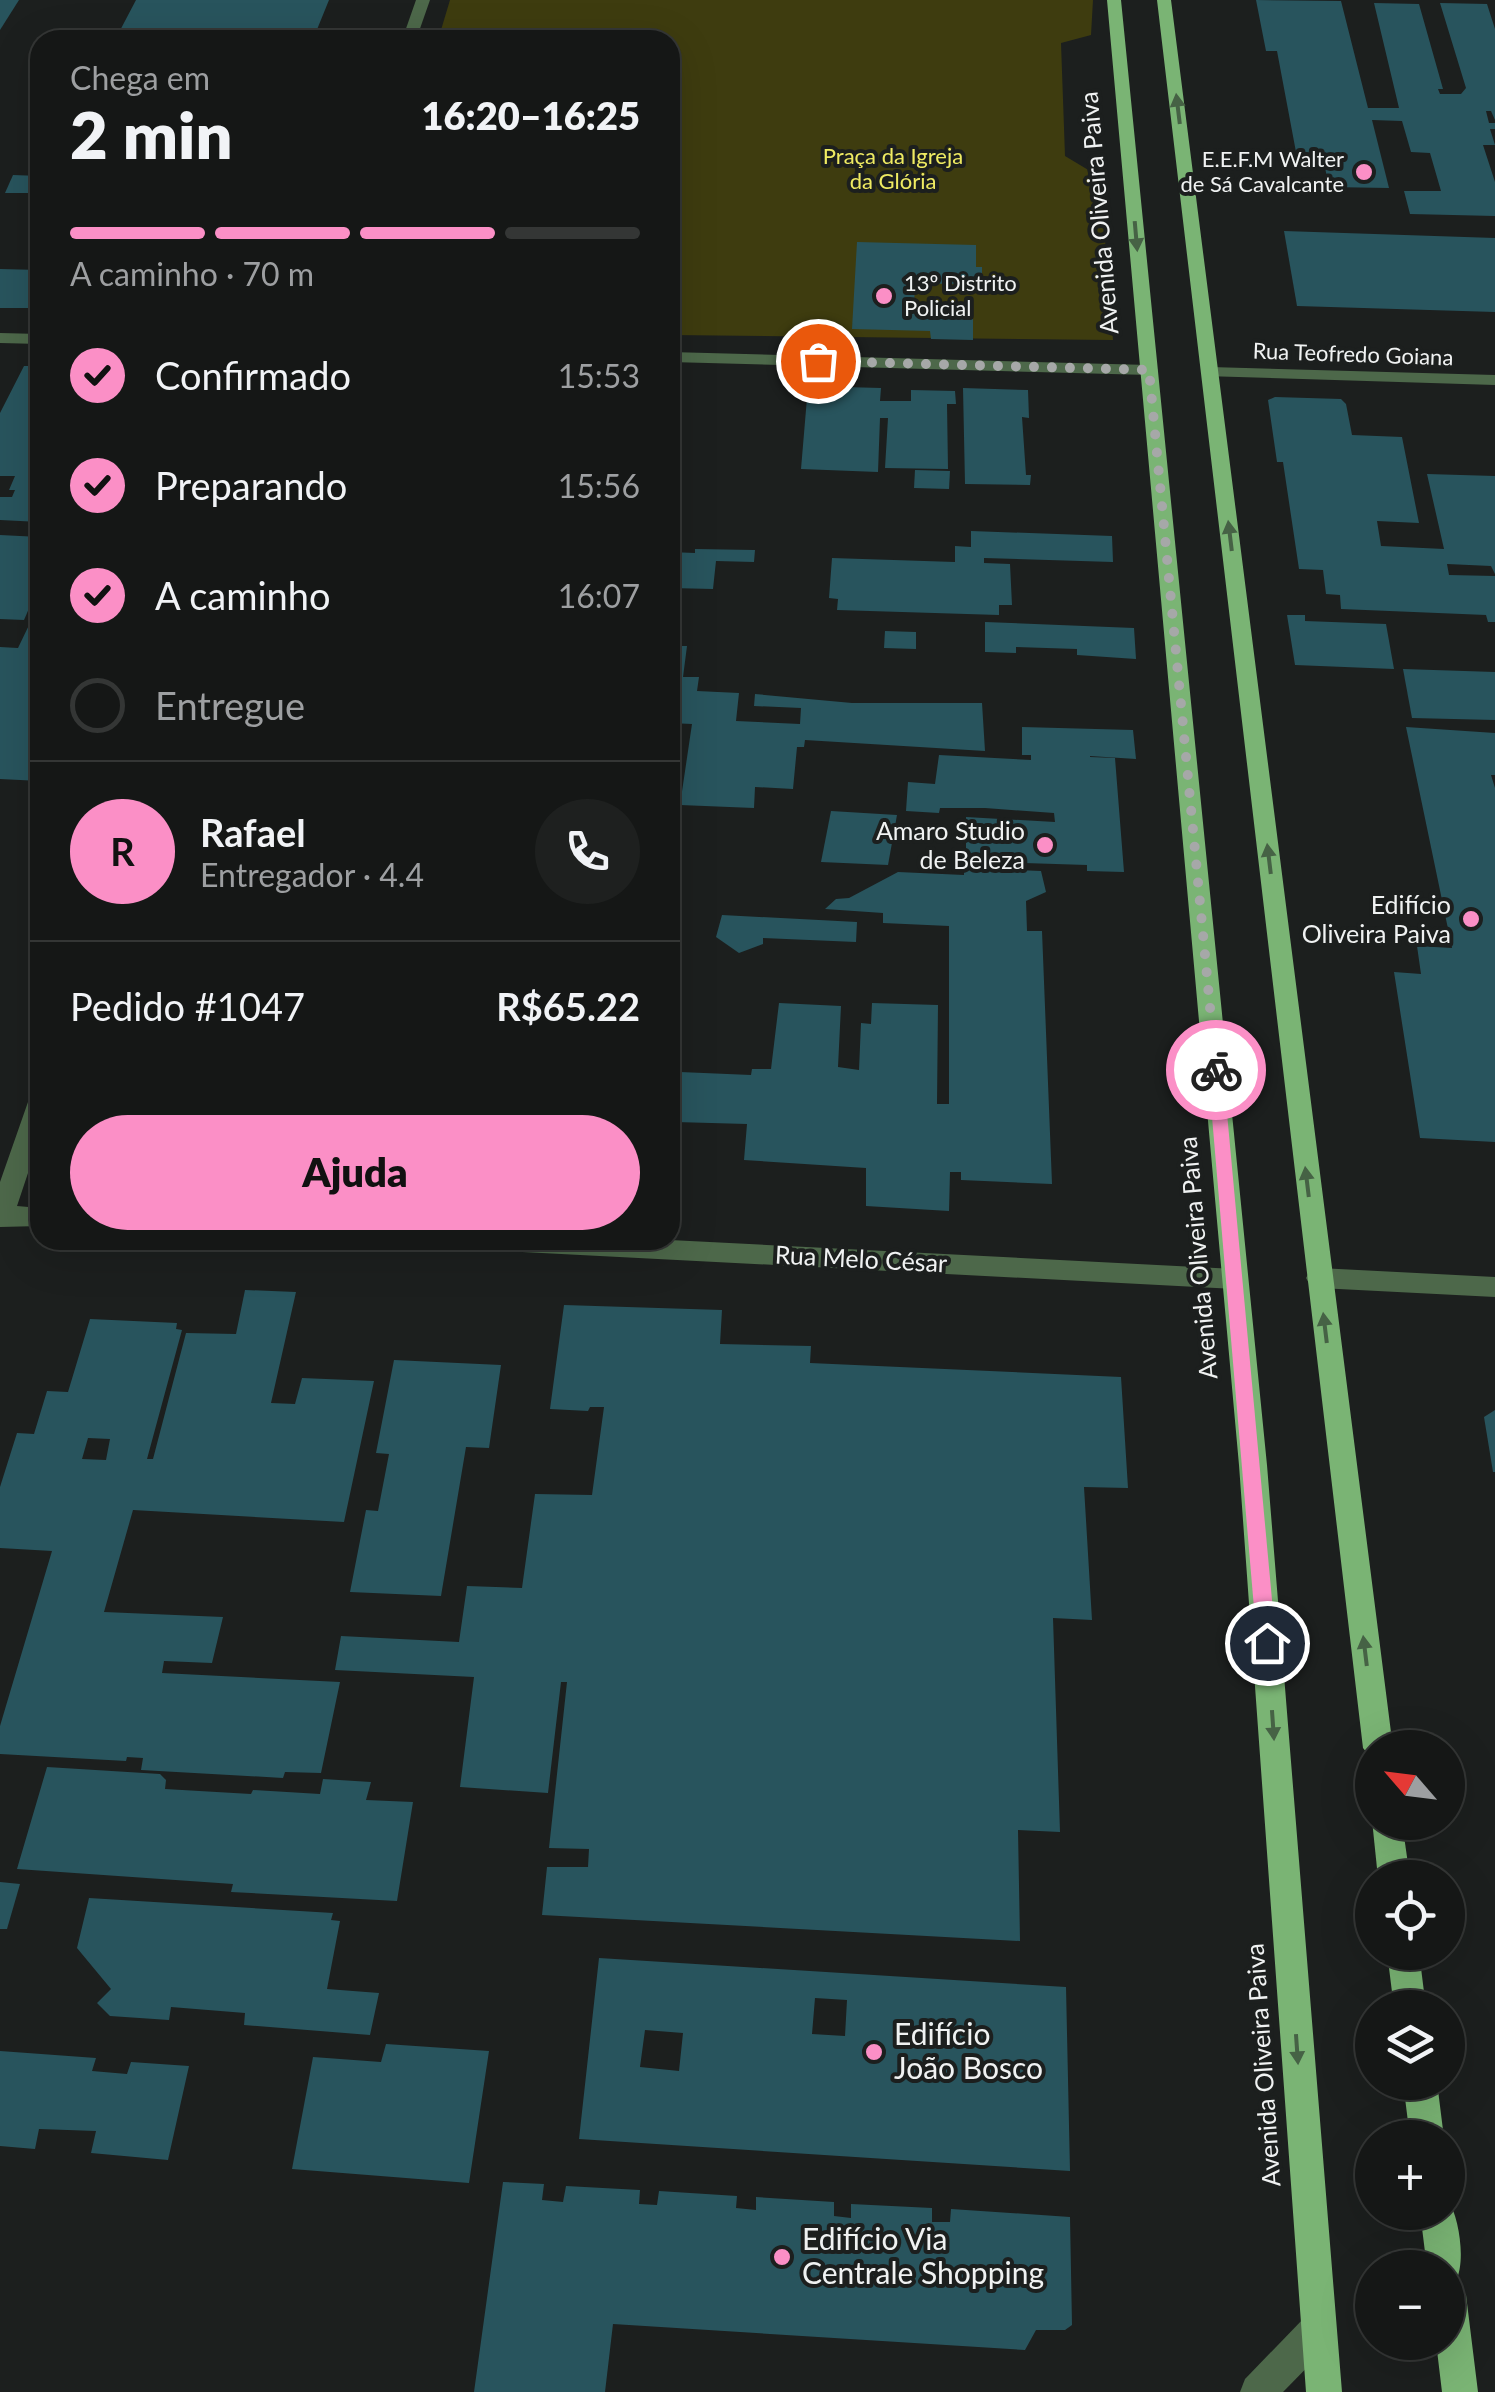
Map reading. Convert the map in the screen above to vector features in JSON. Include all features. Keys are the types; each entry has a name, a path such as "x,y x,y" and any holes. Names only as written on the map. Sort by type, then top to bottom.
{"main road":[{"name":"Avenida Oliveira Paiva","path":"1114,0 1258,1529 1324,2392"},
{"path":"1164,0 1376,1730"},
{"path":"1456,2360 1460,2392"}],"street":[{"path":"412,30 422,0"},
{"path":"0,338 30,339"},
{"path":"680,357 1149,370"},
{"name":"Rua Teofredo Goiana","path":"1210,372 1495,380"},
{"path":"30,1130 0,1216 30,1217"},
{"name":"Rua Melo César","path":"678,1250 1236,1279"},
{"path":"1319,1278 1495,1287"},
{"path":"1258,2392 1318,2330"}],"green space":[{"name":"Praça da Igreja da Glória","path":"450,0 1093,0 1091,35 1061,43 1065,156 1100,177 1113,340 680,335 680,30 441,30"}],"building":[{"path":"0,0 19,0 0,30"},
{"path":"136,0 329,0 317,30 120,30"},
{"path":"1256,0 1341,1 1368,108 1399,108 1374,3 1419,4 1443,89 1438,89 1440,94 1461,94 1466,88 1440,3 1487,4 1495,29 1495,120 1491,111 1486,111 1489,123 1495,123 1495,129 1490,129 1495,145 1483,145 1495,182 1495,216 1410,214 1404,191 1441,191 1430,153 1411,152 1402,121 1372,120 1389,188 1329,187 1322,153 1296,152 1277,51 1266,51"},
{"path":"13,175 30,176 30,193 5,193"},
{"path":"1284,231 1495,238 1495,312 1297,306"},
{"name":"13º Distrito Policial","path":"857,242 976,245 976,267 982,267 982,285 915,283 914,307 973,309 973,340 931,339 930,331 852,329"},
{"path":"0,269 30,270 30,308 0,308"},
{"path":"24,366 30,366 30,522 0,520 0,497 12,497 15,490 9,490 15,476 0,476 0,413"},
{"path":"808,386 881,388 880,401 911,401 911,390 955,391 956,404 947,404 948,469 885,468 888,418 880,418 878,472 801,469"},
{"path":"963,388 1028,390 1029,418 1022,417 1030,485 965,484"},
{"path":"1341,399 1346,404 1352,435 1402,437 1419,523 1377,521 1381,546 1444,549 1427,474 1495,476 1495,574 1491,566 1447,564 1449,575 1495,576 1495,622 1488,622 1486,615 1341,609 1340,595 1326,594 1323,570 1299,569 1283,462 1277,462 1268,400"},
{"path":"915,470 950,471 949,489 914,488"},
{"path":"971,531 1112,536 1113,562 984,558 984,563 1010,564 1012,605 999,605 999,615 837,610 838,599 829,598 832,558 955,562 955,546 971,547"},
{"path":"0,535 30,536 30,606 24,620 0,619"},
{"path":"695,549 755,550 754,562 716,561 713,589 680,588 680,552 695,553"},
{"path":"1287,615 1305,615 1305,621 1386,624 1394,669 1295,665"},
{"path":"985,622 1134,628 1136,659 1077,655 1077,649 1016,647 1016,653 985,652"},
{"path":"30,623 30,780 0,779 0,647 18,648"},
{"path":"885,631 916,632 916,649 884,648"},
{"path":"680,646 687,646 683,677 699,677 697,691 739,693 736,721 800,724 801,708 754,706 755,694 852,703 982,703 985,751 805,740 804,747 797,747 793,789 755,787 754,808 680,805 692,724 680,723"},
{"path":"1403,669 1495,672 1495,720 1412,718"},
{"path":"1022,727 1133,730 1136,759 1090,756 1115,758 1124,872 1087,871 1087,865 966,861 966,817 1055,822 1054,813 985,808 940,808 939,813 906,811 908,782 935,784 939,755 1031,760 1031,755 1022,755"},
{"path":"1406,727 1495,733 1495,775 1491,775 1495,788 1495,1142 1420,1138 1394,972 1421,974 1417,946 1452,948"},
{"path":"831,811 897,815 888,865 821,862"},
{"path":"964,868 1041,871 1046,892 1026,901 1027,931 1042,931 1052,1184 961,1180 961,1172 950,1172 949,1211 866,1206 866,1168 744,1160 747,1124 680,1122 680,1072 751,1075 752,1069 771,1069 779,1003 841,1006 838,1067 859,1070 861,1023 871,1024 872,1003 938,1005 937,1104 949,1104 949,926 883,923 883,913 825,909 836,899 849,898 898,872 964,875"},
{"path":"722,915 857,922 856,942 763,938 763,944 739,953 716,937"},
{"path":"245,1290 296,1292 271,1403 295,1404 302,1378 374,1381 344,1522 133,1510 104,1612 223,1617 212,1663 164,1661 162,1673 340,1682 321,1773 285,1772 283,1778 141,1770 143,1758 127,1757 126,1761 0,1754 0,1726 52,1551 0,1548 0,1487 17,1433 34,1434 47,1391 68,1392 90,1319 177,1323 176,1329 182,1330 147,1459 153,1459 186,1333 236,1334","holes":["88,1438 110,1439 106,1460 82,1459"]},
{"path":"564,1305 722,1310 720,1344 811,1346 810,1363 1121,1377 1128,1488 1084,1487 1092,1620 1053,1618 1060,1832 1018,1830 1020,1941 542,1915 547,1867 588,1867 589,1849 549,1848 567,1682 561,1682 548,1793 460,1787 474,1677 335,1670 341,1636 459,1642 467,1586 522,1588 535,1494 592,1495 604,1407 590,1407 588,1411 550,1409"},
{"path":"394,1360 501,1365 489,1448 466,1447 441,1596 350,1592 366,1510 378,1511 389,1454 376,1453"},
{"path":"1495,1410 1495,1472 1493,1472 1484,1417"},
{"path":"47,1767 160,1774 166,1780 165,1789 251,1794 253,1790 320,1794 323,1779 371,1782 366,1800 413,1802 397,1901 231,1892 233,1884 17,1869"},
{"path":"0,1882 20,1884 7,1929 0,1929"},
{"path":"89,1898 333,1913 331,1920 340,1921 327,1989 379,1993 370,2035 244,2025 245,2013 171,2007 169,2020 110,2016 97,2003 111,1989 77,1948"},
{"name":"Edifício João Bosco","path":"599,1958 1066,1987 1070,2171 579,2139","holes":["815,1998 847,2000 845,2036 812,2034","645,2030 683,2033 679,2071 640,2067"]},
{"path":"386,2044 489,2051 469,2183 292,2169 313,2057 381,2062"},
{"path":"0,2051 96,2058 92,2071 127,2074 131,2062 189,2066 168,2160 91,2153 96,2131 39,2129 35,2149 0,2146"},
{"name":"Edifício Via Centrale Shopping","path":"503,2182 544,2184 542,2200 563,2202 566,2186 640,2190 639,2204 657,2205 659,2191 737,2196 736,2208 756,2210 756,2197 834,2202 834,2216 851,2218 851,2204 932,2208 932,2222 950,2222 951,2209 1070,2217 1072,2325 1065,2330 1036,2330 1025,2350 613,2324 605,2392 474,2392"}],"way so far":[{"path":"818,361 1149,370 1216,1070"}],"place":[{"name":"E.E.F.M Walter de Sá Cavalcante","path":"1364,172"},
{"name":"13º Distrito Policial","path":"884,296"},
{"name":"Amaro Studio de Beleza","path":"1045,845"},
{"name":"Edifício Oliveira Paiva","path":"1471,919"},
{"name":"Edifício João Bosco","path":"874,2052"},
{"name":"Edifício Via Centrale Shopping","path":"782,2257"}],"route":[{"path":"1216,1070 1267,1643"}]}
